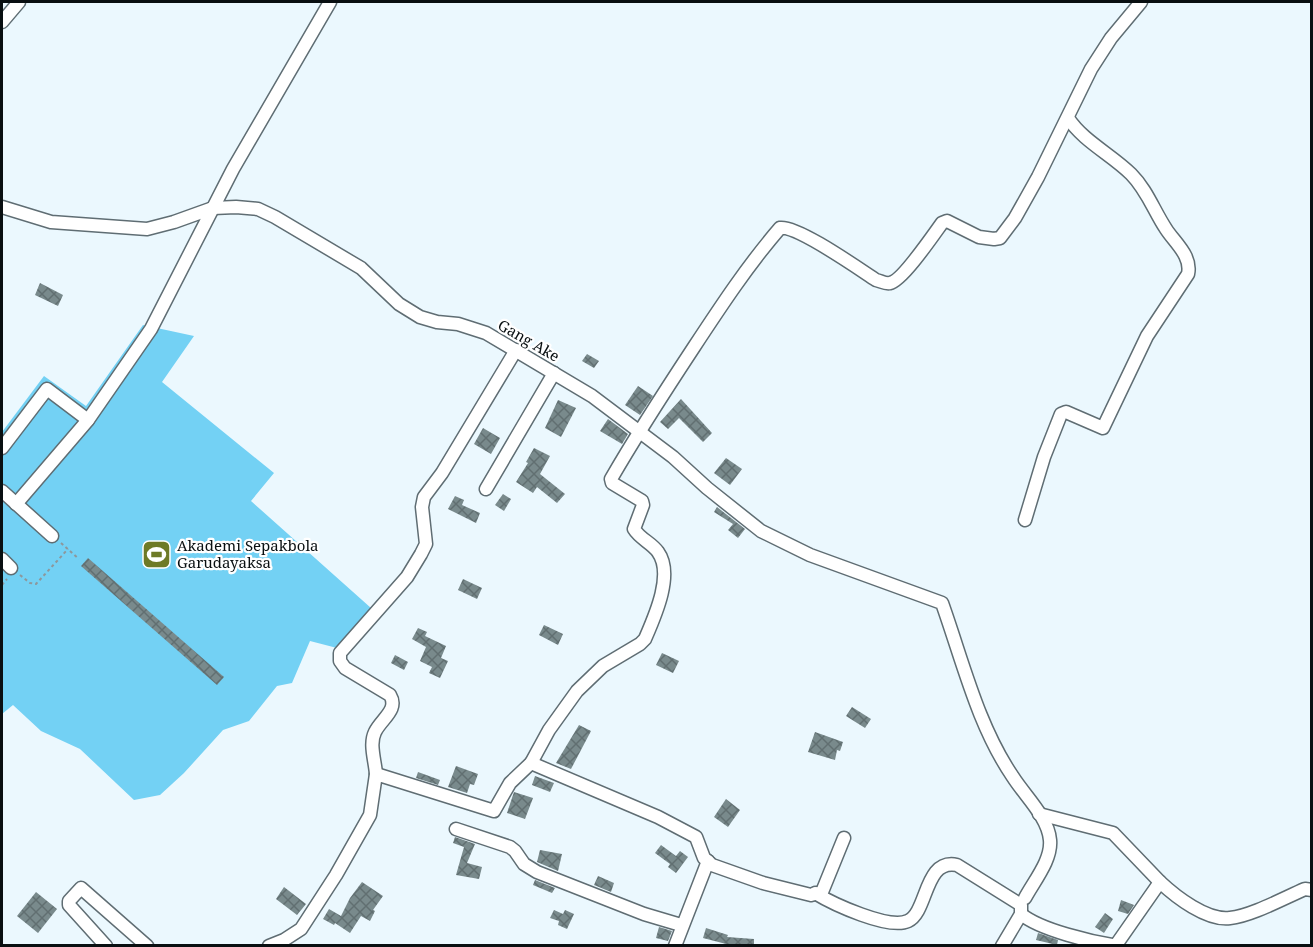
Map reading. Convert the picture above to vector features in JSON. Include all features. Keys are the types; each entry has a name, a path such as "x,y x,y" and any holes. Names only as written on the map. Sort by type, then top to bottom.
{"street":[{"path":"2,22 19,2"},
{"path":"16,504 88,420 151,329 233,169 330,2"},
{"path":"376,774 491,811 497,808 510,783 531,763 549,730 577,691 603,666 645,639 664,584 663,562 658,552 634,529 643,505 642,501 612,483 611,479 639,430 712,321 780,228 788,228 818,243 876,280 887,284 893,283 915,260 942,223 947,221 979,237 1000,238 1015,218 1038,177 1101,51 1141,2"},
{"path":"1025,520 1048,446 1061,414 1066,412 1102,428 1147,336 1188,274 1189,269 1186,257 1166,229 1139,183 1068,118"},
{"name":"Gang Ake","path":"2,207 51,222 147,229 213,208 258,209 361,268 399,304 420,316 486,333 516,350 592,396 639,430 761,531 810,555 942,603 988,734 999,756 1039,814"},
{"path":"269,945 285,940 301,929 336,875 370,815 376,774 373,737 392,707 393,700 390,695 345,669 340,661 340,653 407,577 421,554 426,544 424,497 442,473 516,350"},
{"path":"486,489 554,373"},
{"path":"2,448 47,389 88,420"},
{"path":"2,491 52,536"},
{"path":"2,559 11,568"},
{"path":"531,763 658,817 696,837 704,858 712,866 811,895 822,892 844,838"},
{"path":"1039,814 1113,833 1160,882 1182,901 1210,915 1223,918 1242,915 1305,889 1311,890"},
{"path":"1025,898 1049,852 1050,838 1039,814"},
{"path":"456,829 510,847 524,864 537,872 644,914 681,925"},
{"path":"675,945 708,861"},
{"path":"815,893 851,912 891,922 903,922 914,917 935,873 952,864 1021,905 1021,914 1002,945"},
{"path":"1021,914 1052,929 1083,939 1116,945 1160,882"},
{"path":"106,945 69,905 69,901 81,888 147,945"}],"path":[{"path":"52,536 79,559"},
{"path":"11,568 30,583 36,584 68,549"}],"shaded area":[{"name":"Akademi Sepakbola Garudayaksa","path":"143,325 194,336 162,382 274,473 251,501 371,608 337,648 310,641 292,683 277,686 249,721 223,730 184,773 160,795 134,800 80,749 41,731 13,705 2,714 2,432 44,376 86,406"}],"building":[{"path":"40,283 63,295 58,306 35,295"},
{"path":"587,354 599,361 594,368 582,361"},
{"path":"638,386 653,396 640,415 625,405"},
{"path":"681,399 712,433 703,442 679,418 668,429 660,422"},
{"path":"558,400 576,408 561,437 545,428"},
{"path":"608,419 628,434 622,444 600,431"},
{"path":"483,428 500,438 491,454 474,444"},
{"path":"534,448 550,456 540,474 565,494 557,503 537,487 533,493 516,482"},
{"path":"726,458 742,469 730,485 714,473"},
{"path":"503,494 511,499 504,511 495,505"},
{"path":"455,496 464,500 462,505 480,513 476,523 448,509"},
{"path":"717,507 745,529 738,538 728,530 733,524 714,512"},
{"path":"88,558 224,677 217,685 81,566"},
{"path":"463,579 482,588 477,599 458,590"},
{"path":"544,625 563,634 558,645 539,635"},
{"path":"418,628 427,632 425,636 446,646 441,658 448,661 440,678 429,673 432,667 420,661 426,647 412,639"},
{"path":"662,653 679,661 673,673 656,665"},
{"path":"395,655 408,662 404,670 391,663"},
{"path":"852,707 871,719 865,728 846,716"},
{"path":"579,725 591,731 571,769 556,763"},
{"path":"815,732 843,742 840,751 837,750 835,760 808,752"},
{"path":"456,766 478,774 474,785 470,784 467,793 448,787"},
{"path":"418,772 440,780 438,785 416,778"},
{"path":"535,776 554,783 550,792 532,785"},
{"path":"514,792 533,798 525,819 507,813"},
{"path":"726,799 740,810 728,827 714,817"},
{"path":"455,837 475,844 467,863 482,867 479,879 456,875 464,847 453,843"},
{"path":"661,845 676,856 680,851 688,857 676,873 668,867 670,864 655,853"},
{"path":"540,850 562,854 558,871 537,862"},
{"path":"598,876 614,883 611,892 594,885"},
{"path":"535,880 555,888 552,893 533,885"},
{"path":"362,882 383,896 373,910 375,911 370,921 361,916 350,933 335,923 334,925 323,919 329,909 341,916 350,898"},
{"path":"284,887 306,904 297,915 276,899"},
{"path":"36,892 57,909 38,933 17,916"},
{"path":"1121,900 1134,905 1128,914 1118,911"},
{"path":"554,910 563,914 565,910 574,914 567,929 558,925 559,921 550,918"},
{"path":"1105,913 1113,919 1104,933 1095,927"},
{"path":"659,927 672,931 668,941 656,938"},
{"path":"706,928 728,935 727,937 754,939 754,945 730,945 703,938"},
{"path":"1038,933 1058,940 1057,945 1036,940"}],"place":[{"name":"Akademi Sepakbola Garudayaksa","path":"156,554"}]}
